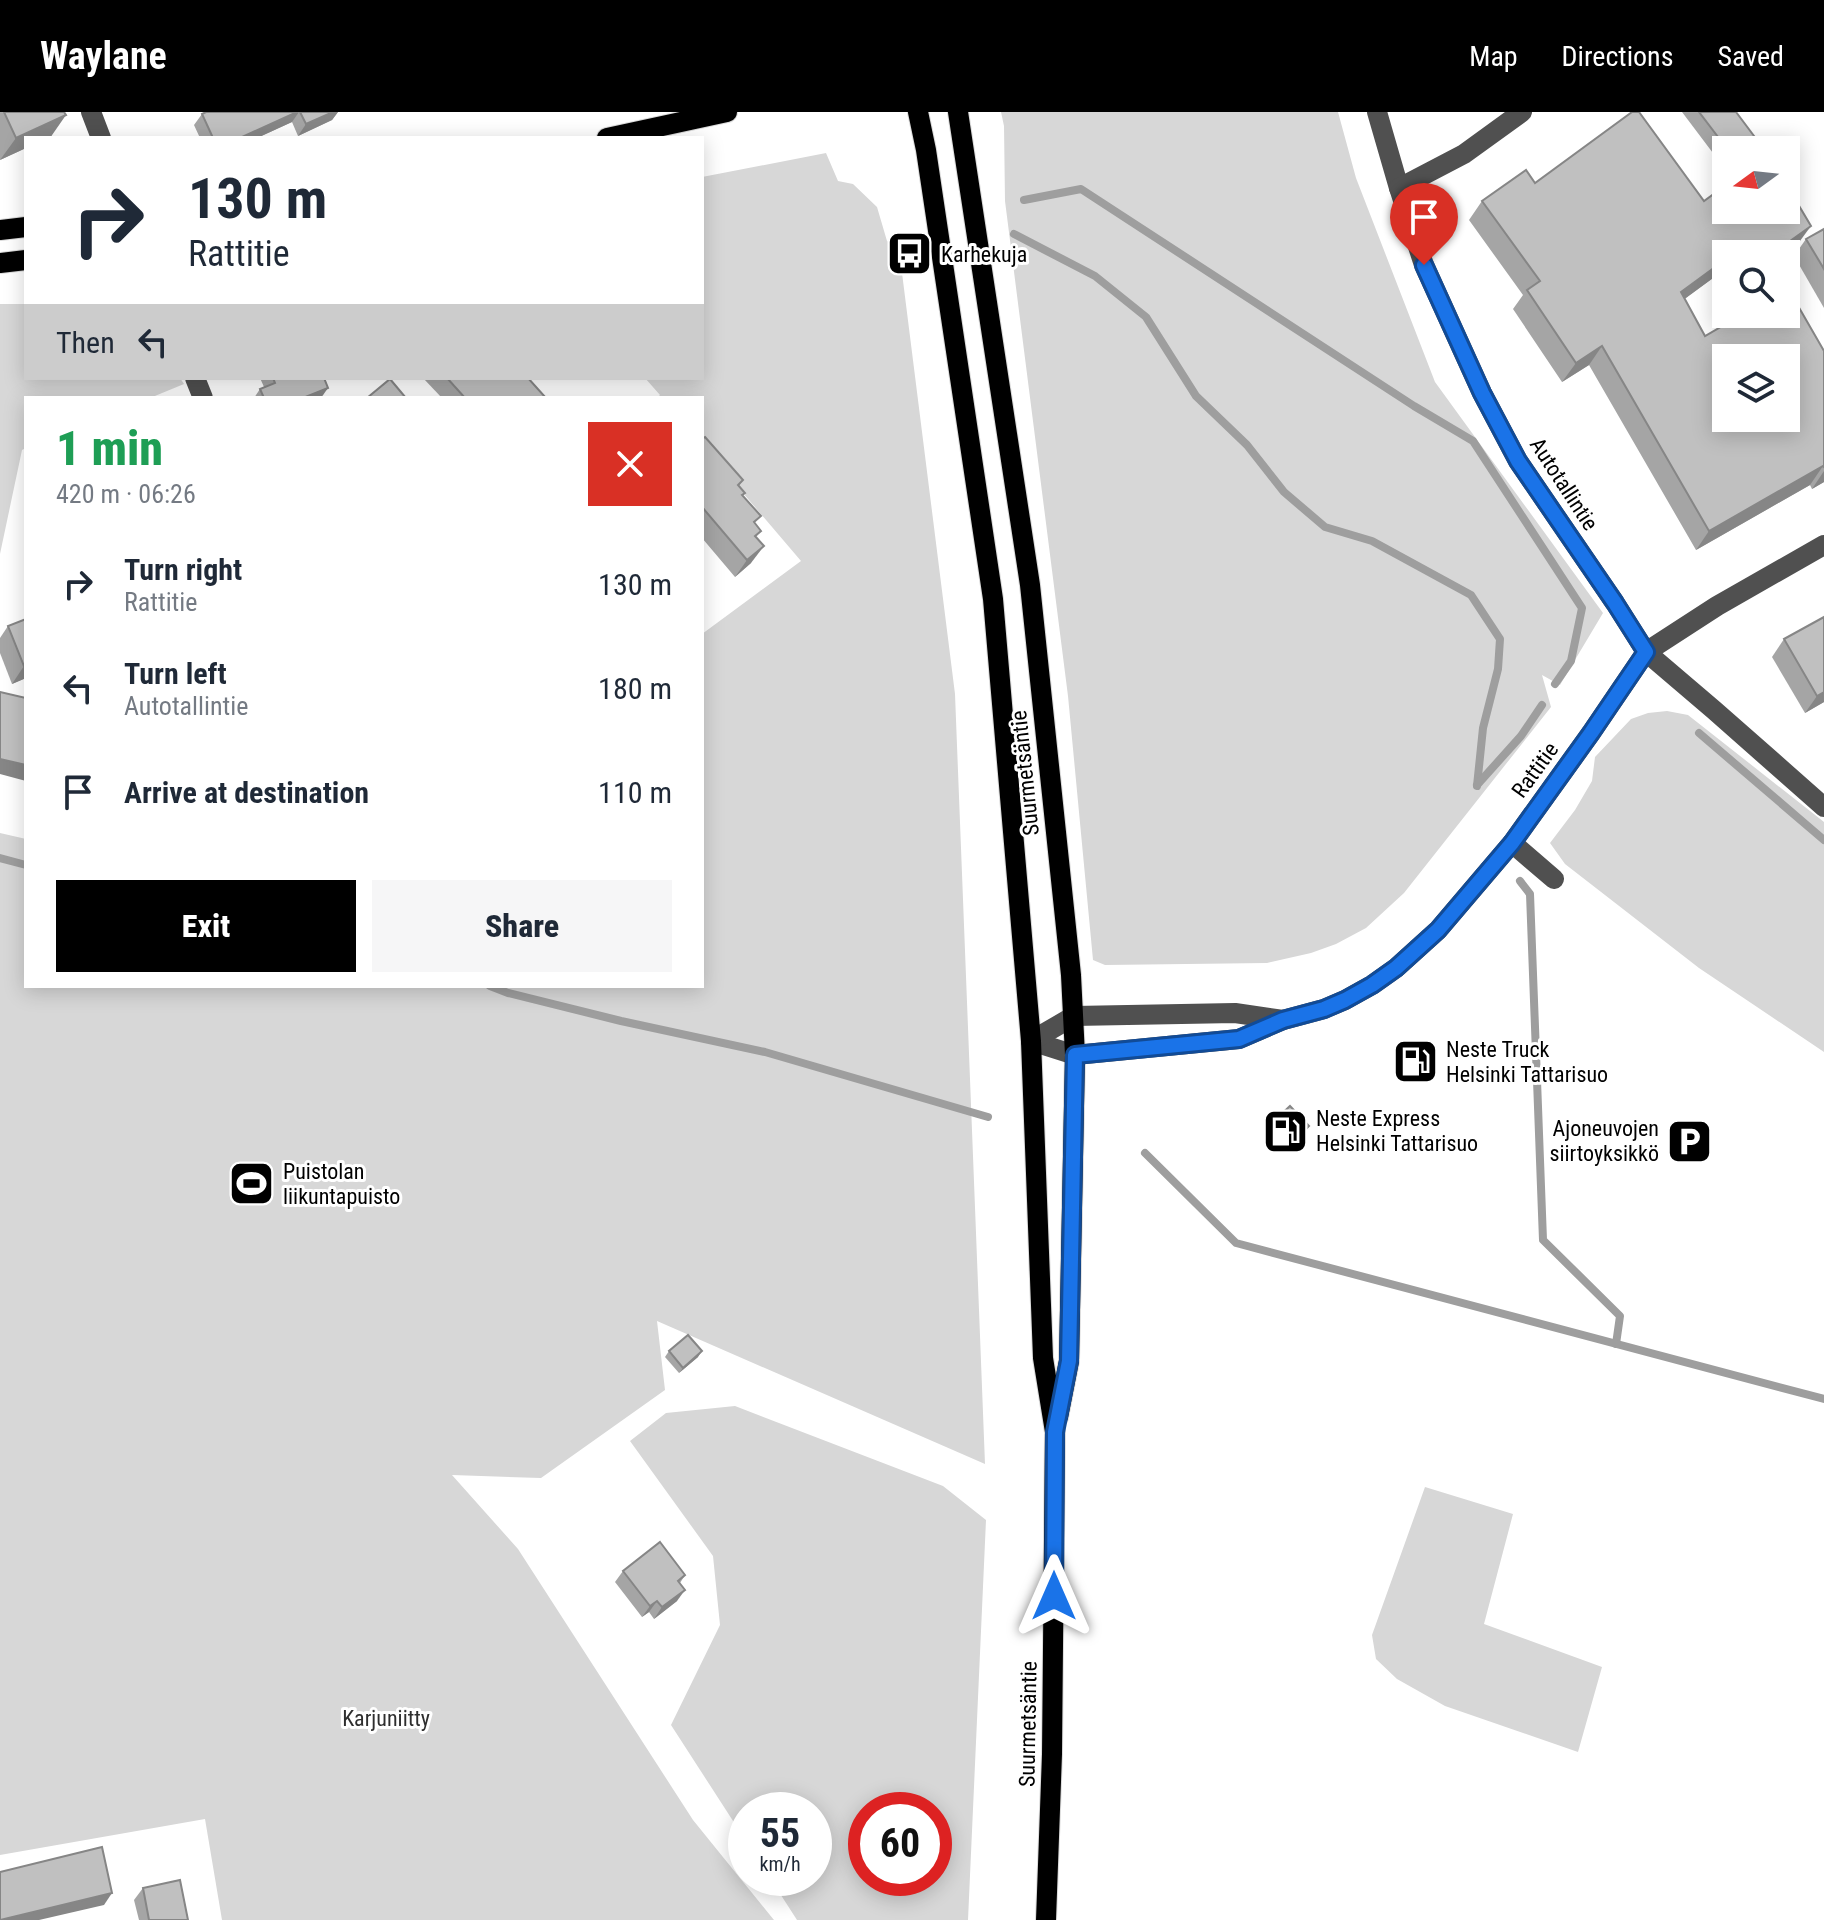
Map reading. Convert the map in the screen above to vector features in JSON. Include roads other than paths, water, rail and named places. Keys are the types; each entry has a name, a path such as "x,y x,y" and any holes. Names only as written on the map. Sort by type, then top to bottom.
{"main road":[{"path":"615,136 691,116 727,112"},
{"name":"Suurmetsäntie","path":"918,112 993,599 1031,1041 1043,1358 1055,1432 1052,1754 1046,1920"},
{"name":"Suurmetsäntie","path":"958,112 1030,585 1074,1016 1069,1361 1055,1432"},
{"path":"0,230 24,227"},
{"path":"0,263 24,260"}],"street":[{"path":"91,112 100,136"},
{"name":"Autotallintie","path":"1377,112 1424,265 1482,393 1518,461 1646,652 1824,807"},
{"path":"1399,188 1464,154 1522,112"},
{"name":"Rattitie","path":"1031,1041 1075,1055 1239,1039 1283,1020 1324,1009 1372,985 1438,930 1512,843 1646,652 1717,606 1824,545"},
{"path":"1512,843 1554,879"},
{"name":"Rattitie","path":"1031,1041 1074,1016 1235,1013 1283,1020"}],"waterway":[{"path":"1024,200 1081,189 1414,406 1473,441 1582,608 1571,661 1555,684"},
{"path":"1014,234 1095,276 1146,317 1196,396 1247,445 1284,492 1325,527 1372,541 1471,595 1500,639 1498,669 1483,728 1477,786"},
{"path":"1477,785 1521,736 1542,705"},
{"path":"1699,733 1824,840"},
{"path":"0,858 24,864"},
{"path":"1520,881 1530,894 1543,1240 1620,1316 1616,1344"},
{"path":"495,988 621,1021 765,1052 988,1117"},
{"path":"1145,1153 1236,1243 1824,1399"}],"place":[{"name":"Karhekuja","path":"910,254"},
{"name":"Neste Truck Helsinki Tattarisuo","path":"1415,1062"},
{"name":"Neste Express Helsinki Tattarisuo","path":"1285,1131"},
{"name":"Ajoneuvojen siirtoyksikkö","path":"1690,1141"},
{"name":"Puistolan liikuntapuisto","path":"252,1184"}],"park label":[{"name":"Karjuniitty","path":"386,1718"}]}
